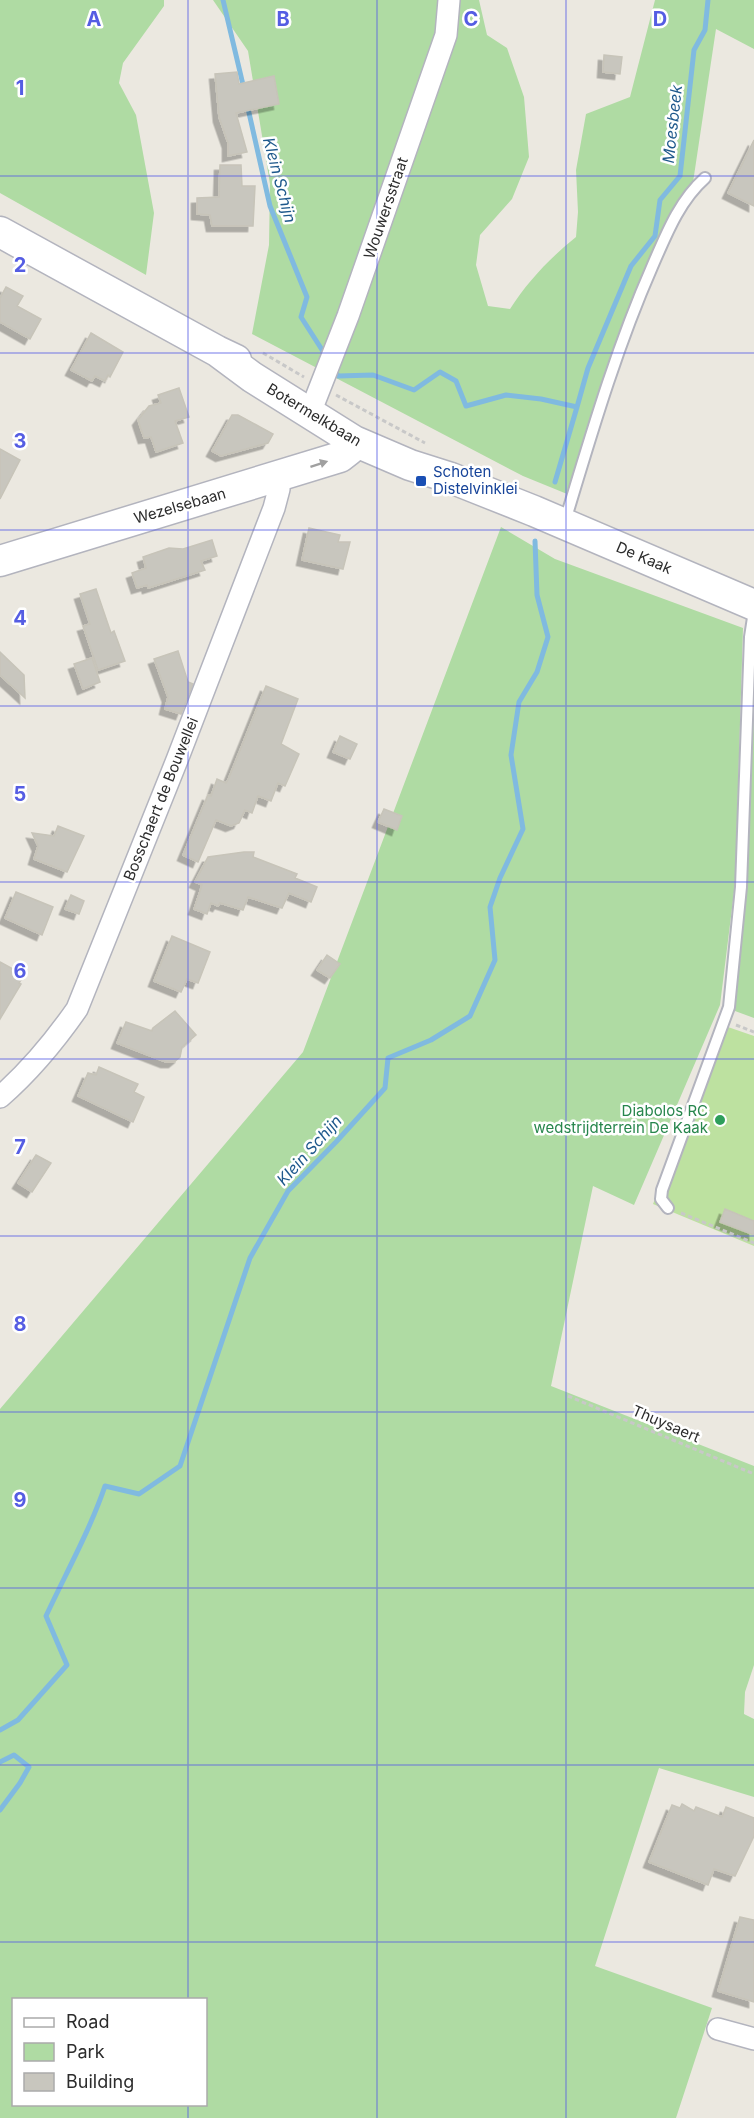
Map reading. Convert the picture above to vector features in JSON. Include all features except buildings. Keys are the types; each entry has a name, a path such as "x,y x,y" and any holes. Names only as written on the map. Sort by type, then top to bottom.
{"main road":[{"name":"Botermelkbaan","path":"0,232 313,405 451,478"},
{"name":"Botermelkbaan","path":"313,405 354,441 410,465 451,478 534,511"},
{"name":"Wezelsebaan","path":"0,561 340,457 349,450 354,441"},
{"name":"De Kaak","path":"534,511 754,605"}],"street":[{"name":"Wouwersstraat","path":"313,405 348,316 446,35 449,0"},
{"name":"Bosschaert de Bouwellei","path":"0,1097 21,1079 52,1045 77,1009 274,508 279,489 279,477"},
{"path":"718,2029 754,2039"}],"lane":[{"path":"564,524 610,374 635,306 669,228 692,189 705,178"},
{"path":"668,1208 661,1199 662,1190 729,1007 741,887 750,637 754,611"}],"path":[{"path":"724,1020 754,1032"},
{"path":"668,1208 754,1243"},
{"name":"Thuysaert","path":"568,1396 754,1474"}],"green space":[{"path":"0,0 164,0 164,6 123,63 119,83 136,115 154,213 146,275 0,193"},
{"path":"213,0 479,0 487,35 507,48 524,97 529,157 512,199 480,235 476,265 488,306 510,309 540,270 576,237 578,212 576,170 586,114 630,97 655,0 754,0 754,49 716,29 692,189 635,306 572,496 523,476 252,334 269,245 270,184 248,51"},
{"path":"501,527 555,559 743,628 735,884 720,1005 634,1205 593,1186 551,1386 754,1466 754,1665 745,1692 744,1714 754,1719 754,1797 659,1768 595,1966 712,2008 676,2118 0,2118 0,1409 303,1052"},
{"path":"754,709 754,1018 735,1011 747,888"},
{"name":"Diabolos RC wedstrijdterrein De Kaak","path":"725,1026 754,1036 754,1246 653,1204"}],"waterway":[{"name":"Klein Schijn","path":"223,0 244,89"},
{"name":"Moesbeek","path":"577,407 588,368 631,266 655,236 660,200 680,176 694,50 705,30 708,0"},
{"name":"Klein Schijn","path":"247,104 270,206 307,297 301,317 326,356"},
{"name":"Klein Schijn","path":"335,371 338,376 373,375 414,390 440,372 456,381 466,406 506,395 541,399 577,407 555,482"},
{"name":"Klein Schijn","path":"0,1730 18,1720 67,1665 46,1616 85,1535 105,1486 139,1494 180,1466 250,1258 288,1191 385,1088 388,1058 431,1040 470,1016 495,960 490,907 500,878 523,829 511,755 519,702 537,672 548,637 537,595 535,541"},
{"name":"Klein Schijn","path":"0,1762 14,1755 29,1767 0,1810"}],"place":[{"name":"Schoten Distelvinklei","path":"421,481"},
{"name":"Diabolos RC wedstrijdterrein De Kaak","path":"720,1120"}]}
